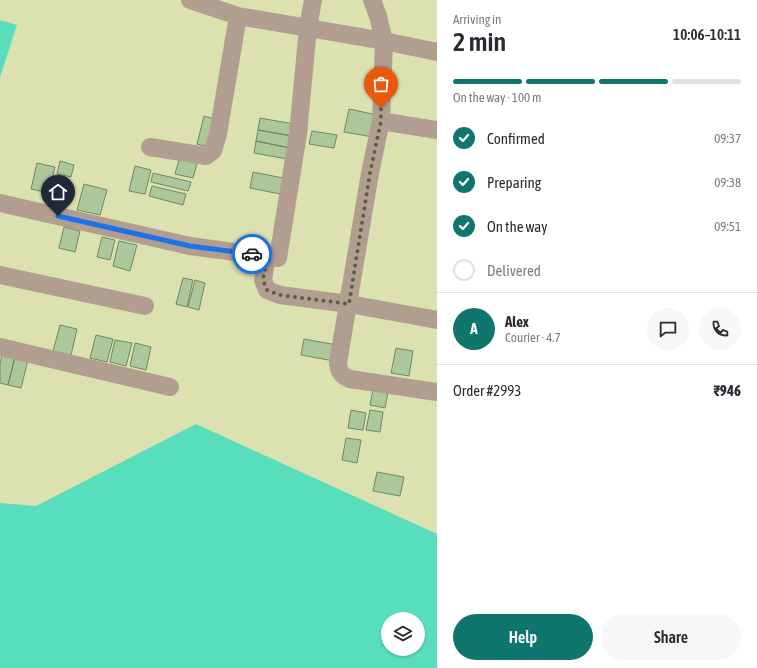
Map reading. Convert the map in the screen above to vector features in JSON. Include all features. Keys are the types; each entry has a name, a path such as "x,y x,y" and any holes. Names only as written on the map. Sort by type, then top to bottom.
{"street":[{"path":"190,0 238,16 384,41 437,52"},
{"path":"0,203 190,246 278,258 298,134 308,28 313,0"},
{"path":"372,0 378,16 384,41 381,121 370,173 338,363 339,370 342,376 350,379 437,392"},
{"path":"150,147 206,156 213,151 218,134 238,16"},
{"path":"381,121 437,130"},
{"path":"267,256 263,280 267,290 280,295 349,304 437,320"},
{"path":"0,275 145,306"},
{"path":"0,347 170,387"}],"water":[{"path":"0,20 17,25 0,77"},
{"path":"196,424 437,534 437,668 0,668 0,503 36,506"}],"building":[{"path":"349,109 377,115 373,137 344,132"},
{"path":"204,116 219,120 213,148 197,144"},
{"path":"260,118 294,124 292,136 258,130"},
{"path":"258,130 292,136 290,148 256,141"},
{"path":"312,131 337,135 334,148 309,144"},
{"path":"256,141 290,148 287,159 254,153"},
{"path":"180,156 198,160 193,178 175,174"},
{"path":"60,161 74,165 71,177 57,174"},
{"path":"37,163 55,167 49,193 31,189"},
{"path":"135,166 151,170 145,194 129,191"},
{"path":"253,172 283,178 280,194 250,188"},
{"path":"153,173 191,182 188,191 151,182"},
{"path":"84,184 107,190 100,215 77,210"},
{"path":"152,186 186,194 183,205 149,196"},
{"path":"64,227 80,231 75,252 59,248"},
{"path":"102,237 115,240 110,260 97,257"},
{"path":"119,241 137,245 130,271 113,266"},
{"path":"183,278 193,280 187,307 176,304"},
{"path":"195,280 205,283 199,310 188,307"},
{"path":"60,325 77,329 71,355 53,351"},
{"path":"96,335 113,339 107,362 90,358"},
{"path":"304,339 337,345 334,361 301,355"},
{"path":"115,340 132,343 126,366 110,362"},
{"path":"135,343 151,347 146,370 130,366"},
{"path":"396,348 413,351 409,376 391,373"},
{"path":"2,354 15,357 8,385 0,383 0,364"},
{"path":"15,357 28,360 21,388 8,385"},
{"path":"373,389 388,392 385,408 370,405"},
{"path":"351,410 366,413 363,430 348,428"},
{"path":"370,410 383,412 380,432 366,430"},
{"path":"346,438 361,440 357,463 342,460"},
{"path":"377,472 404,477 400,496 373,491"}],"way so far":[{"path":"252,254 267,256 263,280 267,290 280,295 349,304 370,173 381,121 381,108"}],"route":[{"path":"58,216 190,246 252,254"}]}
